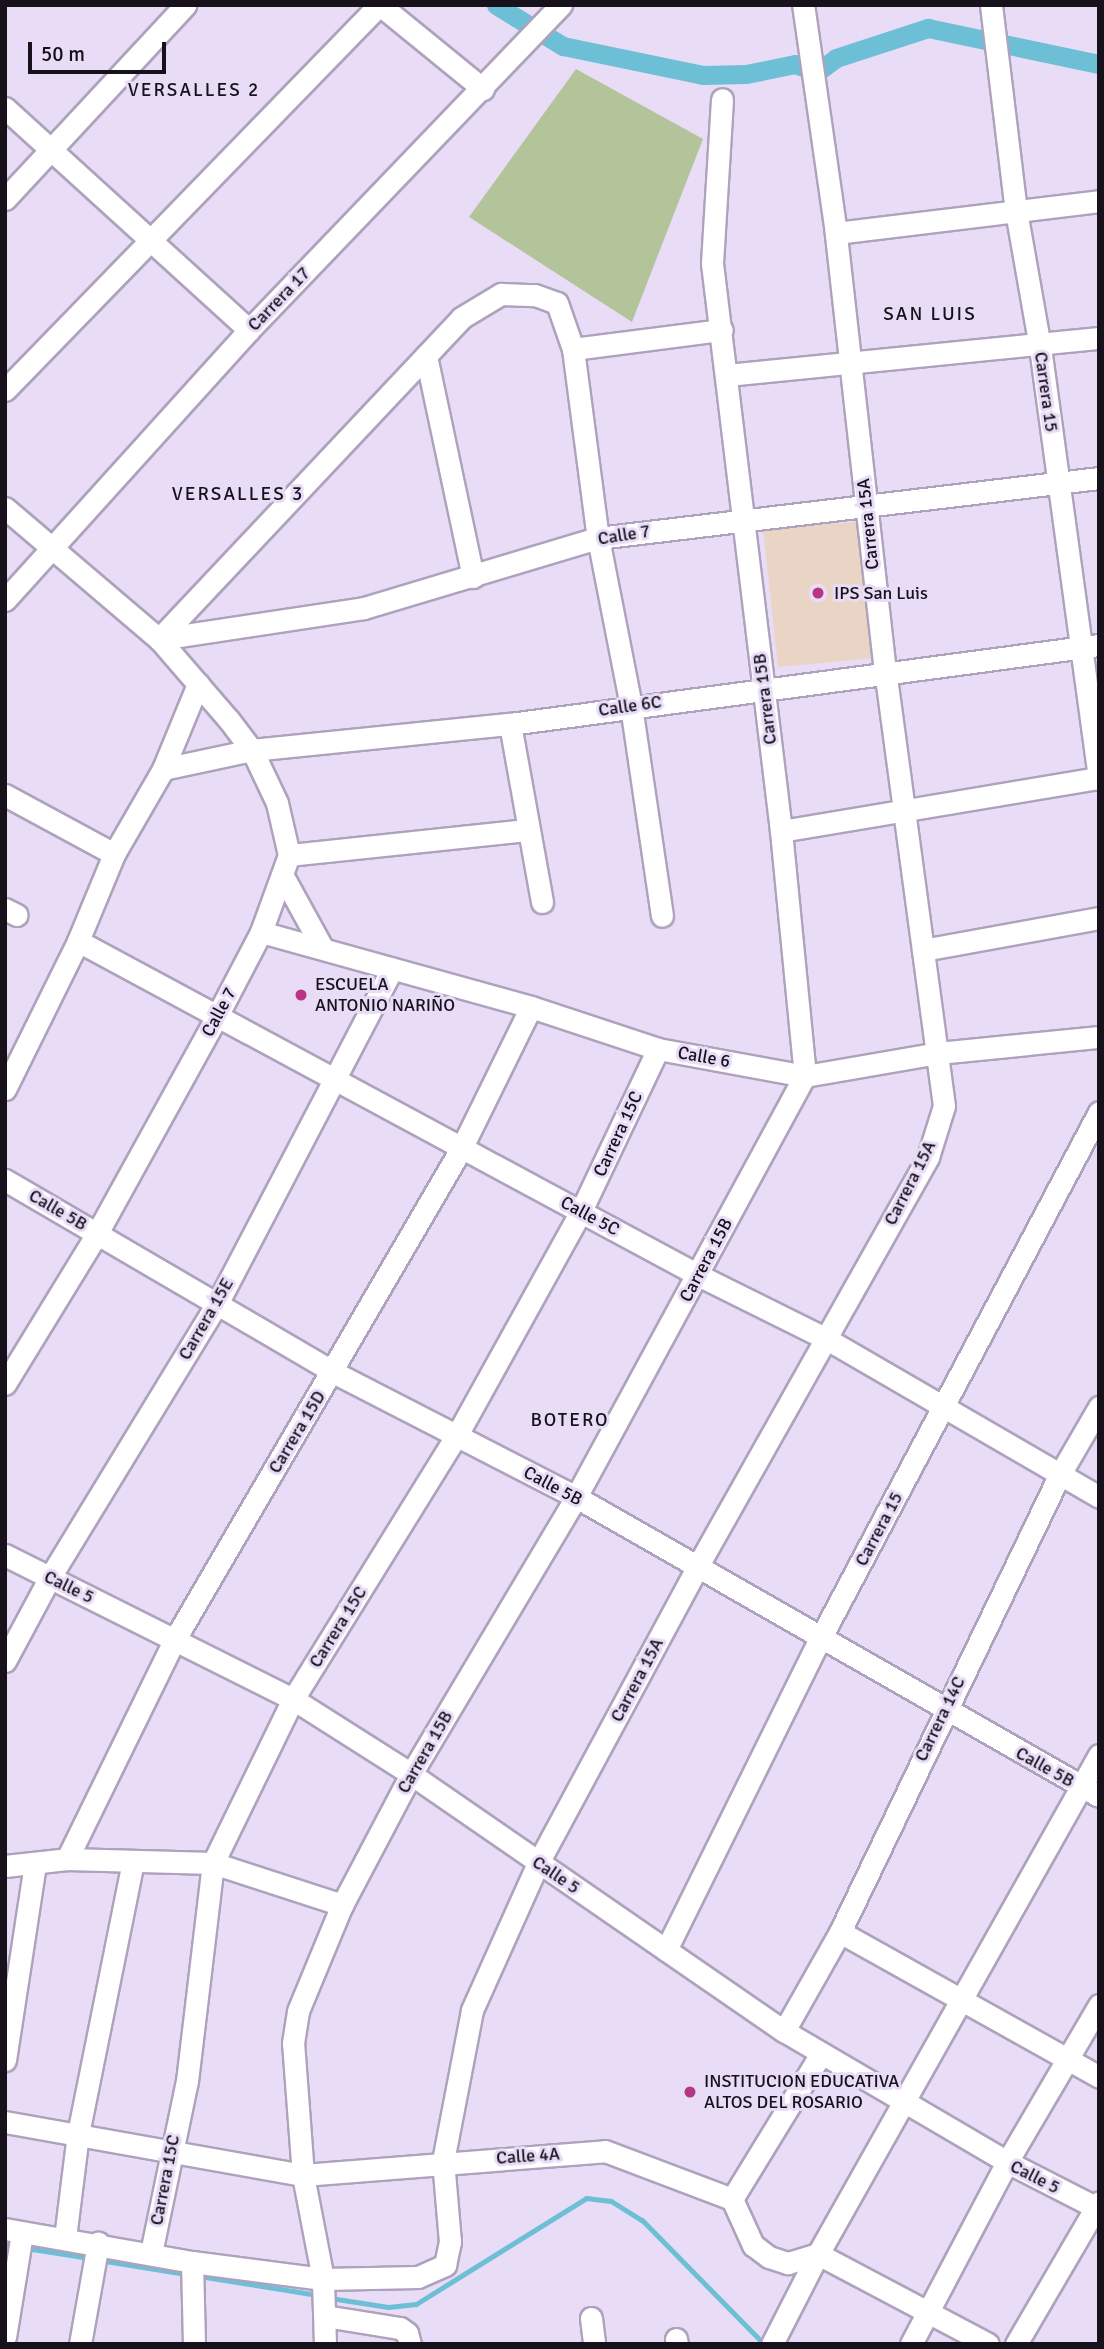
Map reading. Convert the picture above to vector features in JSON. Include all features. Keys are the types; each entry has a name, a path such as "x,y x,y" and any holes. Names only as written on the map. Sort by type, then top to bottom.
{"street":[{"path":"5,199 185,5"},
{"path":"5,390 379,5 483,89"},
{"name":"Carrera 15A","path":"324,2298 418,2277 444,2265 450,2242 443,2161 472,2010 538,1863 696,1569 928,1157 944,1106 885,672 836,233 803,5"},
{"name":"Carrera 15","path":"991,5 1016,211 1040,347 1058,483 1089,646 1099,778"},
{"name":"Carrera 17","path":"5,600 249,330 554,13"},
{"name":"Carrera 15B","path":"325,2344 324,2298 303,2175 293,2043 299,2011 342,1905 411,1774 576,1497 805,1076 781,831 712,263 722,99"},
{"path":"5,108 249,330"},
{"path":"836,233 1099,201"},
{"path":"159,639 461,318 501,294 535,295 557,303 573,349 598,538 631,706 662,916"},
{"path":"573,349 722,330"},
{"path":"727,375 1040,347 1099,338"},
{"path":"426,356 473,577"},
{"name":"Calle 7","path":"159,639 365,608 598,538 743,517 866,509 1099,478"},
{"name":"Calle 7","path":"5,508 159,639 198,684 252,750 277,803 289,855 284,878 261,932 217,1016 98,1232 5,1384"},
{"name":"Calle 6C","path":"163,769 252,750 510,724 1089,646"},
{"path":"5,1089 78,942 114,854 163,769 198,684"},
{"path":"510,724 526,830 542,902"},
{"path":"781,831 1099,778"},
{"path":"5,795 114,854"},
{"path":"289,855 526,830"},
{"path":"284,878 322,947"},
{"path":"923,950 1099,918"},
{"name":"Calle 6","path":"261,932 531,1007 658,1049 805,1076 938,1053 1099,1037"},
{"name":"Calle 5C","path":"78,942 336,1077 698,1275 825,1338 943,1410 1099,1497"},
{"name":"Carrera 15E","path":"5,1661 50,1577 218,1302 392,969"},
{"name":"Carrera 15D","path":"67,1858 175,1639 462,1147 531,1007"},
{"name":"Carrera 15C","path":"151,2253 169,2152 187,2081 213,1863 293,1699 457,1435 581,1211 658,1049"},
{"name":"Carrera 15","path":"666,1950 820,1639 1099,1112"},
{"name":"Calle 5B","path":"5,1180 218,1302 333,1372 576,1497 696,1569 1099,1796"},
{"name":"Carrera 14C","path":"784,2031 840,1932 944,1709 1059,1476 1099,1407"},
{"name":"Calle 5","path":"5,1555 293,1699 411,1774 784,2031 1007,2162 1098,2206"},
{"path":"772,2343 818,2254 905,2102 1078,1786 1099,1755"},
{"path":"5,1866 67,1858 213,1863 342,1905"},
{"path":"65,2238 78,2134 133,1861"},
{"path":"5,2060 35,1863"},
{"path":"840,1932 1099,2077"},
{"path":"911,2344 1007,2162 1099,2005"},
{"path":"821,2054 732,2199 753,2245 769,2257 788,2263 818,2254 988,2344"},
{"name":"Calle 4A","path":"5,2122 303,2175 443,2161 606,2151 732,2199"},
{"path":"1016,2344 1098,2206"},
{"path":"5,2337 16,2234 65,2238 97,2249 151,2253 191,2275 324,2298 400,2328 407,2333 410,2344"},
{"path":"80,2344 97,2249"},
{"path":"191,2275 194,2344"},
{"path":"591,2318 594,2344"}],"shaded area":[{"name":"IPS San Luis","path":"859,522 875,658 778,667 763,528"}],"green space":[{"path":"576,69 703,139 632,322 469,217"}],"waterway":[{"path":"496,5 563,46 703,75 746,74 795,64 817,72 836,58 928,28 1099,64"},
{"path":"330,2298 388,2307 416,2304 586,2198 611,2201 642,2220 764,2344"},
{"path":"5,2245 16,2246"},
{"path":"26,2248 89,2258"},
{"path":"99,2260 186,2274"},
{"path":"199,2276 317,2295"}],"place":[{"name":"IPS San Luis","path":"818,593"},
{"name":"ESCUELA ANTONIO NARIÑO","path":"301,995"},
{"name":"INSTITUCION EDUCATIVA ALTOS DEL ROSARIO","path":"690,2092"}],"district":[{"name":"VERSALLES 2","path":"194,91"},
{"name":"SAN LUIS","path":"930,315"},
{"name":"VERSALLES 3","path":"238,495"},
{"name":"BOTERO","path":"570,1421"}]}
